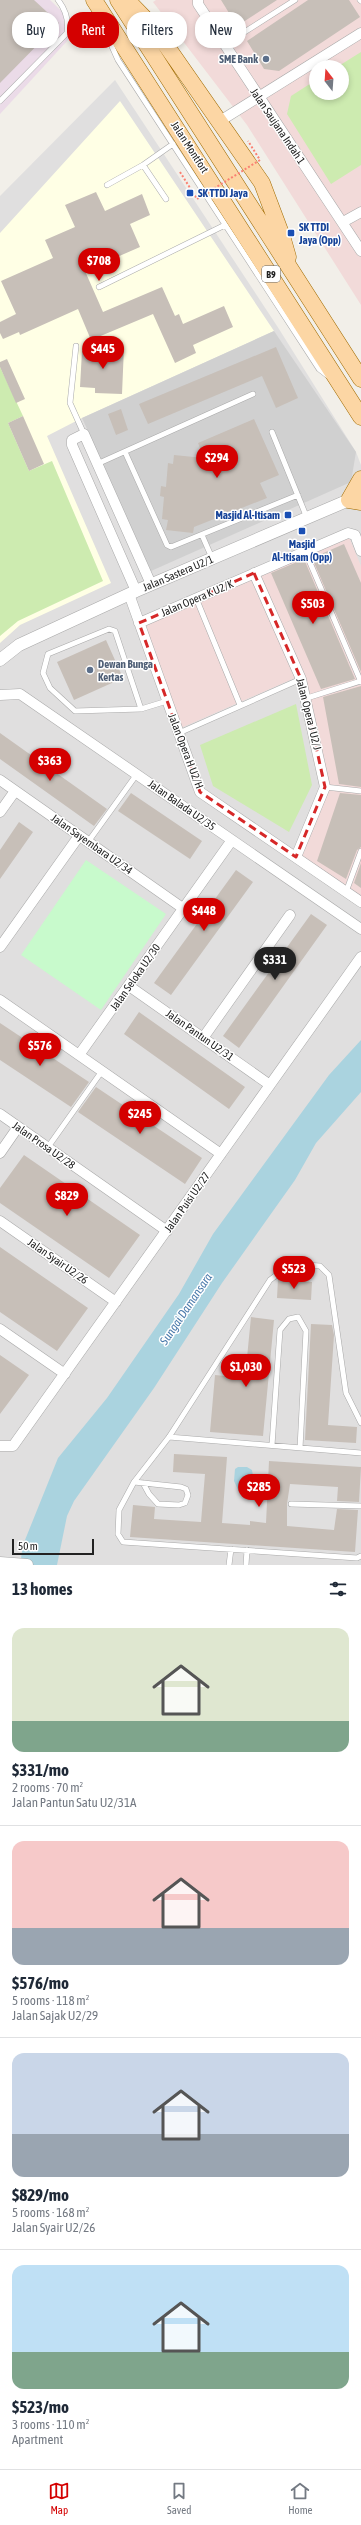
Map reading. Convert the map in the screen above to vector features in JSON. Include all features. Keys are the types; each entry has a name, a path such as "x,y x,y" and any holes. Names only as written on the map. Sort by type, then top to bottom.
{"main road":[{"name":"Jalan Montfort","path":"93,0 345,389 361,417"},
{"name":"Jalan Montfort","path":"118,0 361,380"},
{"path":"127,0 154,28 262,183 282,236 292,272"},
{"path":"357,499 361,479"}],"street":[{"name":"Jalan Saujana Indah 1","path":"198,0 198,4 203,12"},
{"path":"220,121 361,33"},
{"name":"Jalan Saujana Indah 1","path":"226,48 361,251"},
{"path":"343,222 361,212"},
{"path":"84,434 151,584"},
{"name":"Jalan Opera H U2/H","path":"84,434 72,440 72,445 132,593 139,623 200,792 361,902"},
{"name":"Jalan Sastera U2/1","path":"0,660 19,645 151,584 307,518 357,499"},
{"name":"Jalan Opera K U2/K","path":"139,623 254,573 352,533 355,535 361,550"},
{"name":"Jalan Opera J U2/J","path":"254,573 301,679 307,698 325,787"},
{"name":"Jalan Balada U2/35","path":"0,695 20,694 361,929"},
{"name":"Jalan Sayembara U2/34","path":"0,780 184,909"},
{"path":"296,857 325,787"},
{"path":"0,812 15,791"},
{"path":"0,947 79,836"},
{"name":"Jalan Seloka U2/30","path":"79,1055 232,840"},
{"path":"203,1038 290,915"},
{"name":"Jalan Puisi U2/27","path":"0,1446 13,1446 361,957"},
{"name":"Jalan Pantun U2/31","path":"129,986 270,1085"},
{"path":"0,1000 221,1154"},
{"name":"Jalan Prosa U2/28","path":"0,1114 167,1231"},
{"path":"0,1153 18,1127"},
{"name":"Jalan Syair U2/26","path":"0,1221 116,1302"},
{"path":"0,1329 65,1374"},
{"path":"0,1563 28,1565"}],"lane":[{"path":"0,101 67,33 69,23 64,8 58,0"},
{"path":"93,0 118,60 318,369 345,389"},
{"path":"246,31 295,0"},
{"path":"107,185 143,165 173,144"},
{"path":"143,165 166,199"},
{"path":"99,288 225,225"},
{"path":"76,346 70,403 84,434"},
{"path":"97,464 253,394"},
{"path":"272,432 307,518"},
{"path":"124,452 167,544 171,548 298,495"},
{"path":"202,535 212,558"},
{"path":"305,552 361,682 307,698"},
{"path":"196,598 240,705"},
{"path":"141,709 115,630 109,629 48,654 42,672 50,688 75,711 141,709 167,702"},
{"path":"179,732 301,679"},
{"path":"88,842 137,774"},
{"path":"325,787 361,791"},
{"path":"346,892 361,851"},
{"path":"48,1148 102,1071"},
{"path":"361,1422 346,1393 329,1275 320,1266 291,1264 270,1280 169,1437 134,1482 119,1510 118,1534 123,1542 230,1548 357,1558 361,1556"},
{"path":"272,1445 280,1330 289,1319 298,1317 306,1331 300,1448"},
{"path":"169,1437 361,1453"},
{"path":"134,1482 180,1486 186,1489 188,1495 185,1503 179,1505 158,1504 149,1494 144,1483"},
{"path":"291,1504 361,1506"},
{"path":"229,1565 230,1548"},
{"path":"246,1565 247,1550"}],"path":[{"path":"180,172 197,199 260,160 248,141"}],"highlighted area":[{"path":"254,573 301,679 325,787 296,857 200,792 139,623"}],"shaded area":[{"path":"0,0 50,0 67,16 67,41 0,114"},
{"path":"156,0 361,0 361,305 247,125 187,46 187,12 161,12 153,2"},
{"path":"115,80 279,329 356,452 361,465 361,1565 0,1565 0,196"},
{"path":"120,101 274,331 82,418 47,436 111,583 20,625 0,643 0,233"},
{"path":"274,331 356,452 351,482 151,571 82,418"},
{"path":"349,537 361,566 361,897 301,856 329,784 304,674 181,728 144,625"}],"green space":[{"path":"361,52 361,165 331,184 287,114 291,96 309,84 309,100 349,100 348,60"},
{"path":"0,367 23,416 8,423 29,471 52,461 103,581 18,621 0,636"},
{"path":"296,704 312,785 289,832 213,786 200,745"},
{"path":"86,860 166,914 101,1010 21,955"}],"water":[{"name":"Sungai Damansara","path":"361,1040 361,1092 316,1143 295,1180 222,1283 154,1388 74,1501 67,1516 57,1565 20,1565 23,1545 58,1458 107,1398 179,1294 213,1234 329,1075"},
{"path":"238,1467 247,1467 252,1470 253,1476 244,1492 239,1492 234,1481 235,1469"}],"building":[{"path":"0,0 34,0 47,12 12,12 12,48 34,48 0,83"},
{"path":"221,0 277,0 246,20 246,12 228,12"},
{"path":"308,0 349,0 360,17 279,71 264,69 247,41"},
{"path":"96,192 105,211 142,194 150,215 130,224 140,247 85,271 103,312 162,287 175,316 179,314 183,324 224,306 233,327 193,345 196,353 175,363 153,314 91,340 78,309 20,335 19,332 3,339 0,333 0,322 16,314 1,281 53,258 45,240 75,227 65,205"},
{"path":"93,345 124,347 122,394 95,393 95,388 80,387 82,351 96,351"},
{"path":"276,347 298,398 276,408 262,376 148,424 139,404"},
{"path":"7,359 25,399 16,403 0,367 0,362"},
{"path":"121,409 128,430 116,435 108,414"},
{"path":"23,416 44,464 29,471 8,423"},
{"path":"254,419 279,475 260,483 267,498 194,527 193,533 166,530 168,520 162,519 164,497 160,496 161,486 166,487 168,463 173,464 174,455 204,458 198,443"},
{"path":"344,544 361,583 361,672 312,558"},
{"path":"304,559 355,679 321,689 271,573"},
{"name":"Dewan Bunga Kertas","path":"106,640 123,678 74,700 57,662"},
{"path":"361,686 361,787 339,784 323,697"},
{"path":"0,733 107,809 94,826 0,759"},
{"path":"131,793 202,841 190,859 118,811"},
{"path":"340,793 361,795 361,847 357,850 346,879 317,861"},
{"path":"19,822 33,832 0,879 0,850"},
{"path":"361,863 361,888 354,883"},
{"path":"236,870 253,882 171,995 154,983"},
{"path":"311,914 327,925 239,1048 223,1036"},
{"path":"139,1012 245,1087 229,1109 124,1034"},
{"path":"0,1023 89,1082 71,1107 0,1060"},
{"path":"96,1087 202,1158 185,1184 78,1112"},
{"path":"24,1155 140,1235 109,1278 0,1203 0,1188"},
{"path":"0,1247 88,1308 57,1351 0,1312"},
{"path":"278,1279 312,1282 311,1300 277,1298"},
{"path":"251,1317 274,1320 263,1436 210,1432 215,1375 245,1378"},
{"path":"311,1324 332,1325 334,1335 328,1425 357,1427 356,1443 305,1440"},
{"path":"0,1355 29,1375 0,1414"},
{"path":"174,1454 227,1457 222,1523 250,1525 250,1521 266,1523 269,1461 361,1467 359,1502 337,1501 338,1487 290,1484 287,1504 287,1526 334,1530 337,1509 358,1510 355,1552 130,1537 133,1505 155,1507 154,1519 201,1522 205,1474 173,1472"}],"place":[{"name":"SME Bank","path":"266,59"},
{"name":"SK TTDI Jaya","path":"190,193"},
{"name":"SK TTDI Jaya (Opp)","path":"291,233"},
{"name":"Masjid Al-Itisam","path":"288,515"},
{"name":"Masjid Al-Itisam (Opp)","path":"302,531"},
{"name":"Dewan Bunga Kertas","path":"90,670"}]}
